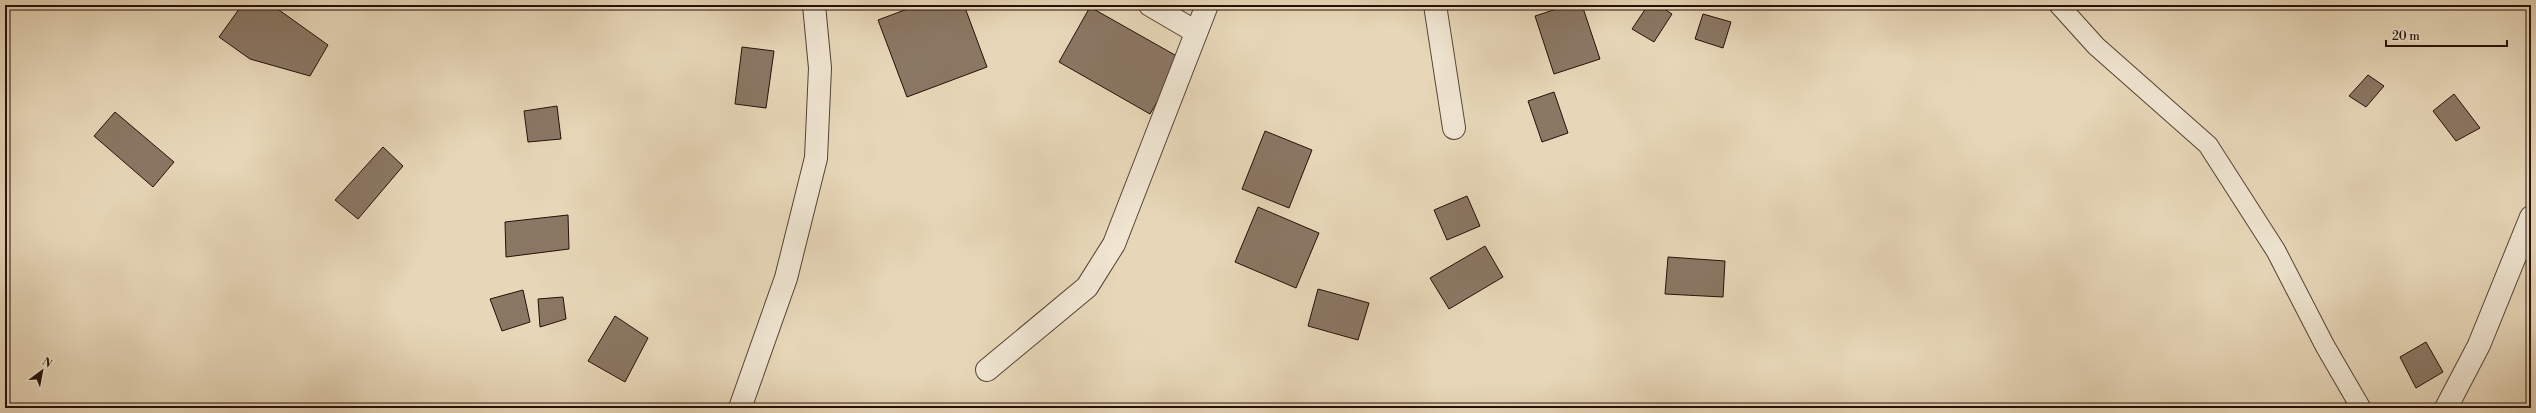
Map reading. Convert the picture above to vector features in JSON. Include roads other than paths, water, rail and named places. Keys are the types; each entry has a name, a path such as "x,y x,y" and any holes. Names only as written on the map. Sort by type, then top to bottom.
{"street":[{"path":"740,408 786,278 816,158 820,68 814,5"},
{"path":"1150,5 1196,32"},
{"path":"987,370 1087,287 1110,250 1207,5"},
{"path":"1435,5 1454,128"},
{"path":"2446,408 2479,345 2531,217"}],"lane":[{"path":"2059,5 2096,46 2208,145 2276,251 2325,346 2361,408"}]}
